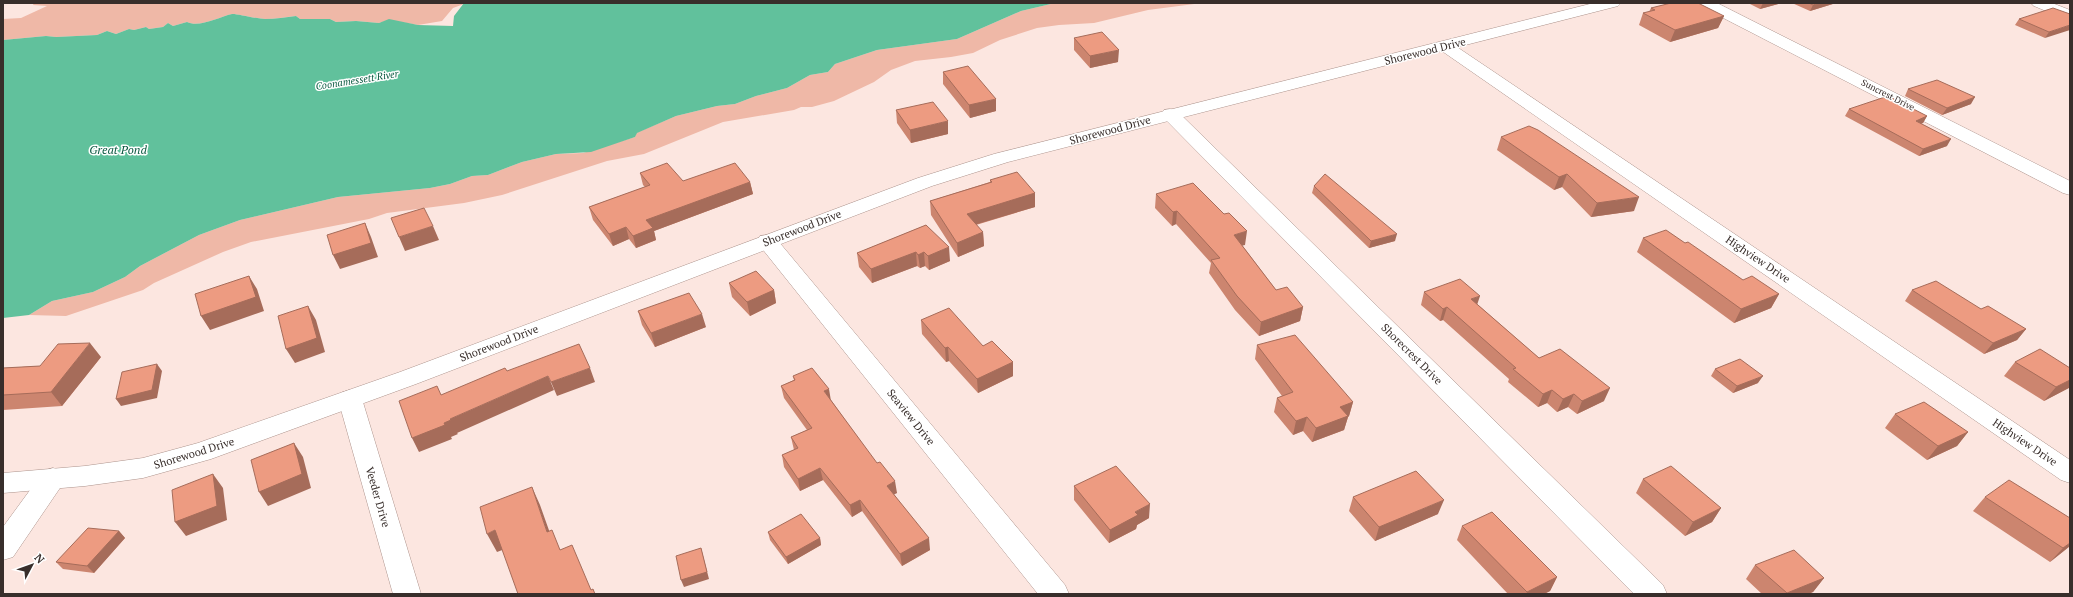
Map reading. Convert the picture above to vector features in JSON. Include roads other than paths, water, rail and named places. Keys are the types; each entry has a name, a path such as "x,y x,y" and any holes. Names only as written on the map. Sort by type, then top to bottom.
{"street":[{"name":"Shorewood Drive","path":"3,483 143,468 202,452 350,399 767,241 956,172 1001,158 1170,114 1613,3"},
{"name":"Suncrest Drive","path":"1705,3 2070,189"},
{"path":"2039,3 2070,16"},
{"name":"Highview Drive","path":"1445,46 2070,473"},
{"name":"Shorecrest Drive","path":"1170,114 1653,594"},
{"name":"Seaview Drive","path":"767,241 1055,594"},
{"name":"Veeder Drive","path":"350,399 407,594"},
{"path":"3,549 53,478"}],"water":[{"name":"Great Pond","path":"464,3 1055,3 1021,11 957,39 877,50 835,64 828,72 810,75 787,88 756,96 735,104 717,106 676,116 637,133 635,137 591,152 556,154 522,162 488,175 472,176 450,184 430,188 338,197 240,220 199,235 140,266 125,277 93,292 52,301 29,315 3,318 3,40 46,36 97,35 107,31 116,34 129,29 134,30 146,27 149,29 163,27 168,23 173,26 187,22 192,24 203,23 234,14 265,19 296,16 300,19 330,19 336,22 356,21 379,23 389,19 418,25 453,26 454,16"}],"water label":[{"name":"Coonamessett River","path":"357,80"}]}
